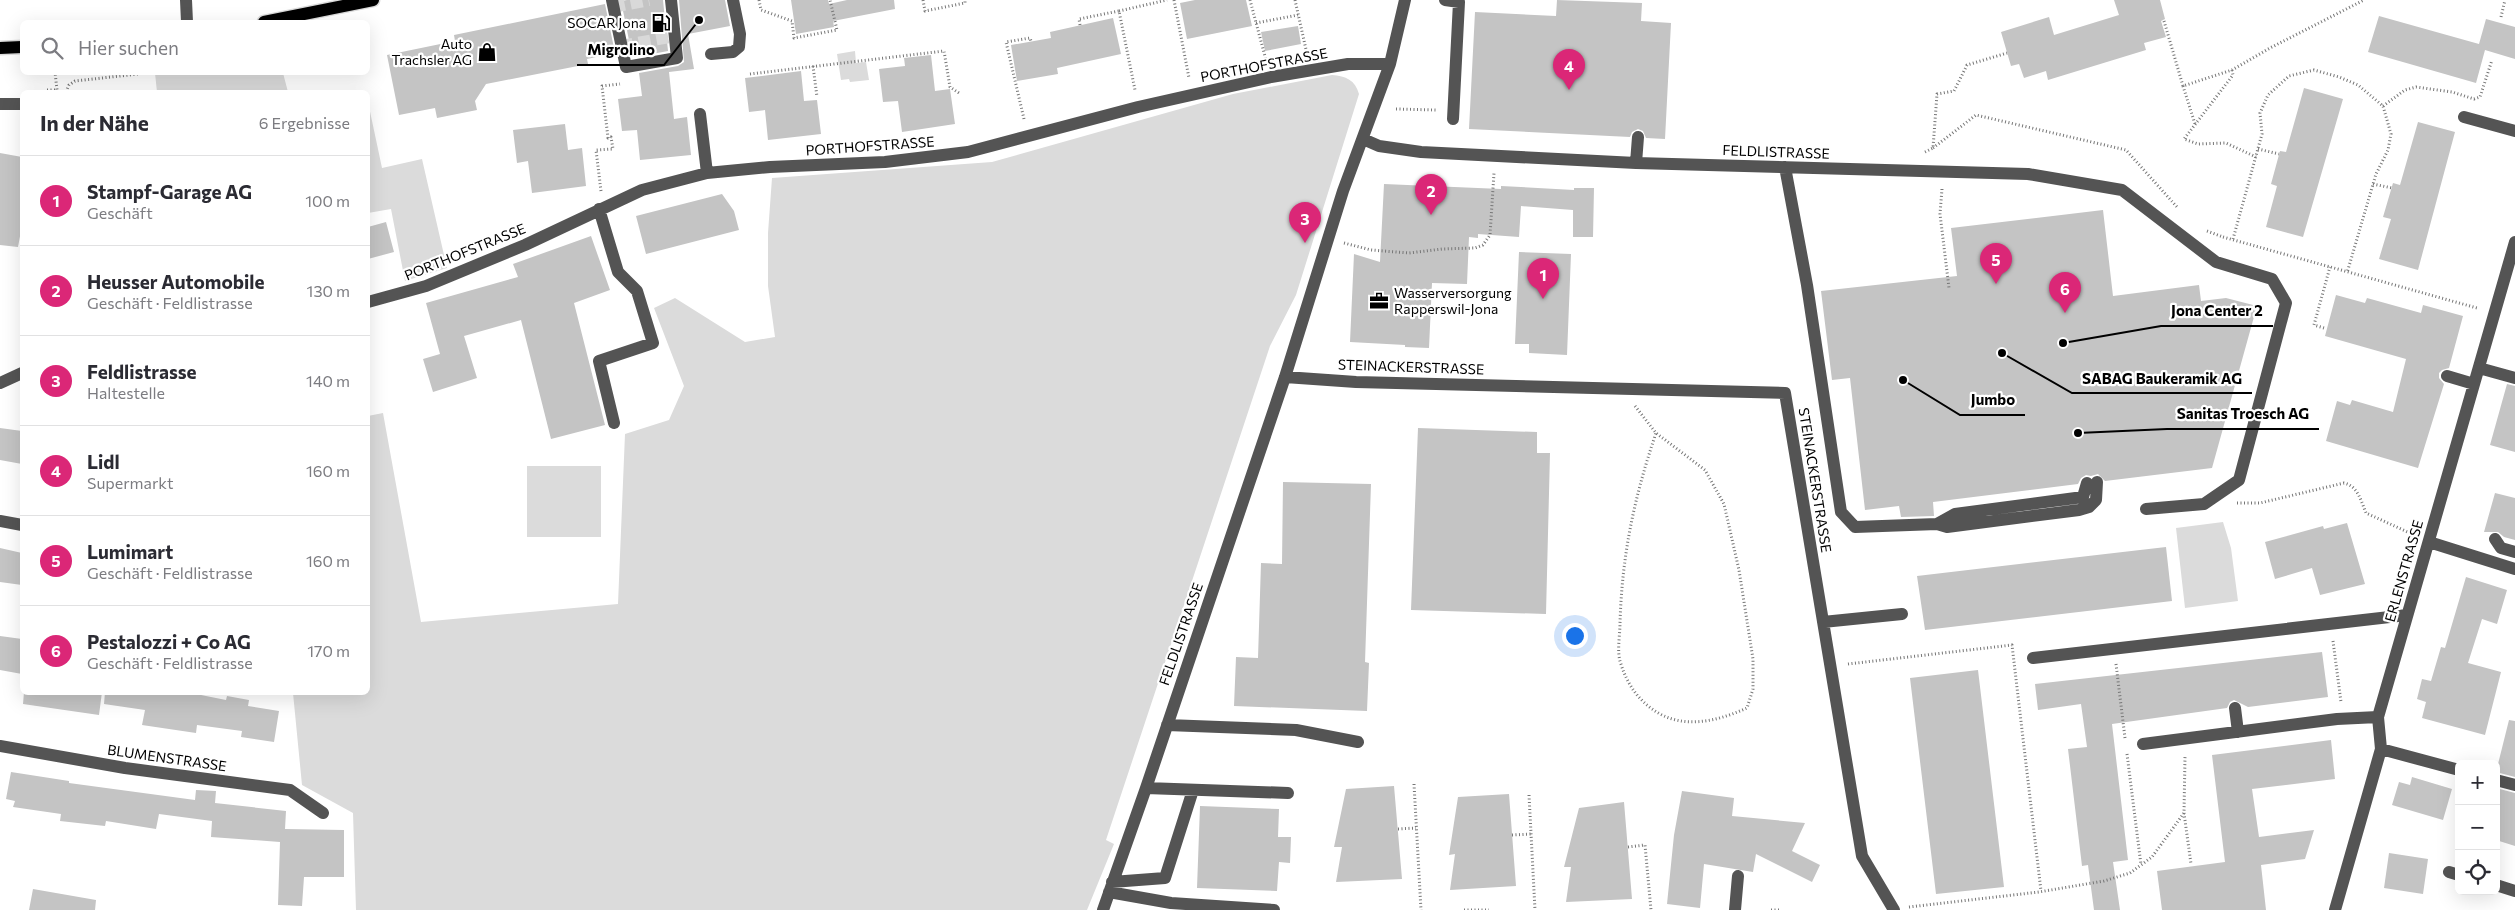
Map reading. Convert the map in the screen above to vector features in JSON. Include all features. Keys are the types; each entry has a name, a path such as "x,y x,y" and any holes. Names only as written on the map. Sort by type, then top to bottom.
{"main road":[{"path":"274,20 373,0"},
{"path":"0,48 20,47"}],"street":[{"path":"186,0 187,20"},
{"path":"612,0 626,67 677,58 671,0"},
{"path":"711,54 732,52 739,47 740,34 733,0"},
{"name":"FELDLISTRASSE","path":"1102,910 1146,788 1285,377 1328,239 1362,139 1390,64 1405,0"},
{"path":"1445,0 1459,2 1454,115"},
{"name":"PORTHOFSTRASSE","path":"370,301 426,286 525,245 642,190 707,173 770,167 894,161 968,152 1138,107 1271,77 1348,64 1390,64"},
{"path":"0,104 20,104"},
{"path":"700,114 707,173"},
{"path":"2464,117 2515,131"},
{"path":"1636,163 1638,137"},
{"name":"FELDLISTRASSE","path":"1362,139 1379,146 1421,152 1636,163 2028,174 2122,190 2216,262 2272,279 2286,303 2240,480 2204,504"},
{"path":"1784,167 1807,285 1841,512 1855,527 1937,524 1947,527 2079,510 2089,507 2096,500 2092,483"},
{"path":"601,208 618,272 637,291 653,343 598,361 614,423"},
{"name":"ERLENSTRASSE","path":"2335,910 2381,749 2378,734 2378,717 2495,312 2511,270 2515,242"},
{"path":"2479,368 2515,378"},
{"path":"0,383 20,375"},
{"path":"2447,376 2474,384"},
{"name":"STEINACKERSTRASSE","path":"1285,377 1356,382 1785,393 1862,856 1894,909"},
{"path":"2146,509 2204,504"},
{"path":"0,521 20,525"},
{"path":"2495,539 2501,548 2515,552"},
{"path":"2428,542 2515,569"},
{"path":"1823,622 1902,614"},
{"path":"2032,658 2407,615"},
{"path":"2235,708 2238,732"},
{"path":"2143,744 2343,719 2378,717"},
{"path":"1167,725 1296,730 1358,742"},
{"name":"BLUMENSTRASSE","path":"0,746 125,768 290,790 323,813"},
{"path":"2381,749 2455,769"},
{"path":"2500,781 2515,785"},
{"path":"1146,788 1288,794"},
{"path":"1111,887 1165,878 1193,790"},
{"path":"1735,910 1738,876"},
{"path":"2500,886 2515,890"},
{"path":"1111,887 1170,903 1274,910"}],"path":[{"path":"759,0 761,10 792,21 794,38 837,30 830,0"},
{"path":"923,0 925,10 965,3 965,0"},
{"path":"1080,25 1079,19 1167,0"},
{"path":"1174,0 1193,95"},
{"path":"1250,0 1271,77"},
{"path":"1295,0 1310,70"},
{"path":"2184,86 2232,70 2270,48 2364,0"},
{"path":"2501,17 2505,0"},
{"path":"1119,11 1138,107"},
{"path":"1256,23 1298,15"},
{"path":"2164,21 2195,124"},
{"path":"1028,136 1006,42 1030,38 1032,42"},
{"path":"750,74 944,51 950,87 959,93"},
{"path":"1934,148 1936,94 1954,91 1967,65 2007,53"},
{"path":"2384,106 2405,90 2416,88 2452,92 2474,99 2480,97 2492,60"},
{"path":"813,66 817,98"},
{"path":"601,208 596,150 613,148 611,137 608,138 602,86 624,83 626,67"},
{"path":"2232,70 2233,75 2184,140 2198,144 2226,143 2256,157"},
{"path":"2233,239 2262,134 2260,113 2268,95 2289,76 2314,70 2339,77 2358,85 2384,106 2391,134 2388,150 2373,184 2347,273"},
{"path":"47,90 57,90 55,75"},
{"path":"67,90 69,85 75,81 117,75"},
{"path":"1396,109 1454,115"},
{"path":"1920,154 1934,148 1976,115 2126,150 2180,211"},
{"path":"2258,149 2279,154"},
{"path":"1328,239 1371,250 1409,253 1442,249 1476,248 1488,240 1490,235 1494,170"},
{"path":"1944,171 1940,214 1949,288"},
{"path":"2373,184 2392,188"},
{"path":"2198,228 2223,237"},
{"path":"2175,231 2233,239 2347,273 2495,312"},
{"path":"2324,328 2314,324 2330,267"},
{"path":"1632,388 1635,408 1656,433 1705,470 1724,504 1739,570 1753,659 1753,689 1747,708 1726,718 1702,722 1671,720 1651,709 1632,692 1619,660 1621,594 1629,525 1656,433"},
{"path":"2204,504 2260,503 2344,484 2352,485 2366,513 2428,542"},
{"path":"2330,623 2343,719"},
{"path":"1830,667 2012,645 2041,891"},
{"path":"2114,648 2141,865"},
{"path":"2185,739 2184,812 2191,864"},
{"path":"1414,784 1421,910"},
{"path":"1529,795 1535,910"},
{"path":"1894,909 2041,891 2104,881 2130,873 2152,857 2169,836 2184,812"},
{"path":"1398,829 1416,828"},
{"path":"1512,835 1531,834"},
{"path":"1628,847 1645,845 1650,910"},
{"path":"1464,910 1489,910"},
{"path":"1770,910 1780,910"}],"shaded area":[{"path":"855,51 856,63 866,62 869,80 850,82 849,79 841,80 837,54"},
{"path":"155,75 284,75 287,90 157,90"},
{"path":"1332,75 1342,76 1352,82 1359,94 1296,295 1270,346 1106,840 1114,844 1087,910 356,910 353,813 302,785 293,695 370,695 370,416 383,413 421,622 618,604 625,434 669,420 684,386 654,308 675,298 745,342 775,337 768,286 768,233 772,178 992,162 1233,94"},
{"path":"370,111 382,168 422,159 447,268 405,281 391,209 370,213"},
{"path":"527,466 601,466 601,537 527,537"},
{"path":"2223,522 2231,548 2238,601 2185,608 2176,528"}],"building":[{"path":"663,0 668,51 636,57 634,49 631,50 621,1"},
{"path":"679,0 725,0 730,26 688,34 694,69 669,72 674,119 687,117 691,155 640,160 637,130 622,131 618,99 642,96 639,73 678,66 684,62"},
{"path":"791,0 828,0 829,4 847,0 894,0 895,9 833,21 834,27 796,34"},
{"path":"1195,0 1246,0 1252,26 1187,39 1180,3"},
{"path":"1557,0 1642,3 1641,21 1671,23 1665,139 1646,138 1643,131 1638,129 1632,132 1630,137 1469,129 1475,12 1556,16"},
{"path":"2114,0 2160,0 2165,19 2161,21 2166,37 2144,43 2146,50 2048,80 2046,71 2024,78 2019,64 2011,66 2001,32 2049,17 2054,35 2119,15"},
{"path":"605,4 615,53 587,59 588,64 486,84 475,101 477,110 437,118 435,108 399,115 387,55 455,41 454,35"},
{"path":"2379,16 2479,44 2486,19 2515,27 2515,59 2485,50 2476,83 2368,52"},
{"path":"1113,18 1121,54 1057,68 1058,74 1017,81 1011,45 1051,38 1050,32"},
{"path":"1298,26 1301,44 1265,51 1261,32"},
{"path":"931,55 935,91 950,89 955,124 902,132 898,101 883,102 879,69 905,66 904,58"},
{"path":"801,71 804,101 817,100 821,134 768,140 765,110 749,112 745,78"},
{"path":"2304,88 2343,99 2303,237 2266,227 2277,186 2271,184 2280,151 2286,152"},
{"path":"2418,122 2455,132 2418,270 2379,259 2391,219 2383,217 2393,183 2400,185"},
{"path":"565,124 568,150 582,148 586,186 532,193 528,161 517,163 513,130"},
{"path":"0,153 20,157 20,236 18,247 0,245"},
{"path":"1384,184 1501,189 1501,186 1574,190 1574,188 1594,188 1593,237 1573,237 1573,210 1521,206 1519,237 1478,234 1478,238 1469,237 1467,284 1432,283 1429,348 1350,342 1354,254 1380,262"},
{"path":"722,194 734,211 739,230 646,254 636,216"},
{"path":"2103,210 2113,296 2199,285 2201,301 2226,298 2257,306 2212,468 2105,481 2098,474 2086,475 2081,478 2078,484 1933,502 1934,516 1901,517 1899,506 1865,510 1850,378 1832,380 1821,291 1957,276 1951,228"},
{"path":"386,222 394,252 370,258 370,226"},
{"path":"591,236 610,290 574,303 605,425 551,439 521,320 464,336 477,378 433,392 423,359 440,354 426,303 518,277 513,264"},
{"path":"1519,252 1571,254 1567,355 1529,353 1529,344 1515,344"},
{"path":"2336,295 2365,303 2367,298 2421,313 2423,305 2463,316 2449,368 2439,373 2439,378 2444,384 2418,468 2326,441 2337,401 2350,405 2352,400 2393,412 2406,359 2325,336"},
{"path":"2507,384 2515,386 2515,452 2490,445"},
{"path":"0,428 20,431 20,464 0,460"},
{"path":"1418,428 1537,432 1537,453 1550,453 1546,614 1411,610"},
{"path":"1283,482 1371,484 1365,662 1369,663 1367,711 1234,706 1236,657 1258,658 1261,563 1282,564"},
{"path":"2495,493 2515,498 2515,540 2504,537 2498,532 2484,532"},
{"path":"2347,523 2365,584 2320,595 2312,568 2275,579 2265,542 2323,526 2324,529"},
{"path":"2166,547 2172,601 1925,630 1917,576"},
{"path":"0,548 20,553 20,585 0,582"},
{"path":"2466,577 2507,590 2497,624 2482,619 2468,663 2501,672 2485,735 2422,718 2426,702 2417,699 2422,679 2431,681 2441,647 2445,648"},
{"path":"0,636 20,639 20,674 0,670"},
{"path":"2322,652 2328,697 2248,707 2234,700 2230,702 2227,708 2112,724 2128,860 2113,862 2120,910 2094,910 2088,865 2082,866 2068,749 2087,747 2081,704 2038,710 2035,684"},
{"path":"1978,670 2004,887 1936,894 1910,678"},
{"path":"24,695 102,695 99,715 23,704"},
{"path":"105,695 201,695 226,700 227,696 249,700 248,706 279,711 274,742 241,737 242,731 197,725 196,733 142,725 145,710 104,704"},
{"path":"2509,720 2515,721 2515,777 2500,773 2499,760"},
{"path":"2331,740 2335,779 2252,789 2259,837 2314,830 2305,859 2261,865 2266,910 2162,910 2157,871 2225,862 2212,755"},
{"path":"11,772 69,781 69,783 195,800 196,790 216,791 215,803 286,811 285,829 344,830 344,877 304,877 302,906 278,905 280,842 211,837 212,821 159,814 156,829 106,821 105,826 60,821 61,814 13,807 15,801 6,799"},
{"path":"2412,777 2452,789 2443,820 2392,805 2399,782 2410,785"},
{"path":"1394,786 1402,879 1336,882 1342,847 1334,847 1346,789"},
{"path":"2500,789 2515,793 2515,846 2500,841"},
{"path":"1682,791 1734,798 1732,816 1805,823 1792,851 1820,865 1812,882 1756,854 1753,872 1704,864 1700,908 1667,904 1674,835"},
{"path":"1509,794 1516,886 1450,890 1455,854 1449,855 1458,797"},
{"path":"1624,802 1632,899 1566,902 1571,867 1564,867 1579,808"},
{"path":"1200,806 1279,809 1278,837 1291,837 1290,863 1279,862 1277,891 1197,888"},
{"path":"2389,853 2428,859 2423,894 2384,888"},
{"path":"33,889 96,900 95,910 29,910"}],"tunnel":[{"path":"613,7 649,0"},
{"path":"621,46 675,36"}],"place":[{"name":"Migrolino","path":"699,20"},
{"name":"SOCAR Jona","path":"661,23"},
{"name":"Auto Trachsler AG","path":"487,52"},
{"name":"Lidl","path":"1569,90"},
{"name":"Heusser Automobile","path":"1431,215"},
{"name":"Feldlistrasse","path":"1305,243"},
{"name":"Lumimart","path":"1996,284"},
{"name":"Stampf-Garage AG","path":"1543,299"},
{"name":"Wasserversorgung Rapperswil-Jona","path":"1379,301"},
{"name":"Pestalozzi + Co AG","path":"2065,313"},
{"name":"Jona Center 2","path":"2063,343"},
{"name":"SABAG Baukeramik AG","path":"2002,353"},
{"name":"Jumbo","path":"1903,380"},
{"name":"Sanitas Troesch AG","path":"2078,433"}]}
